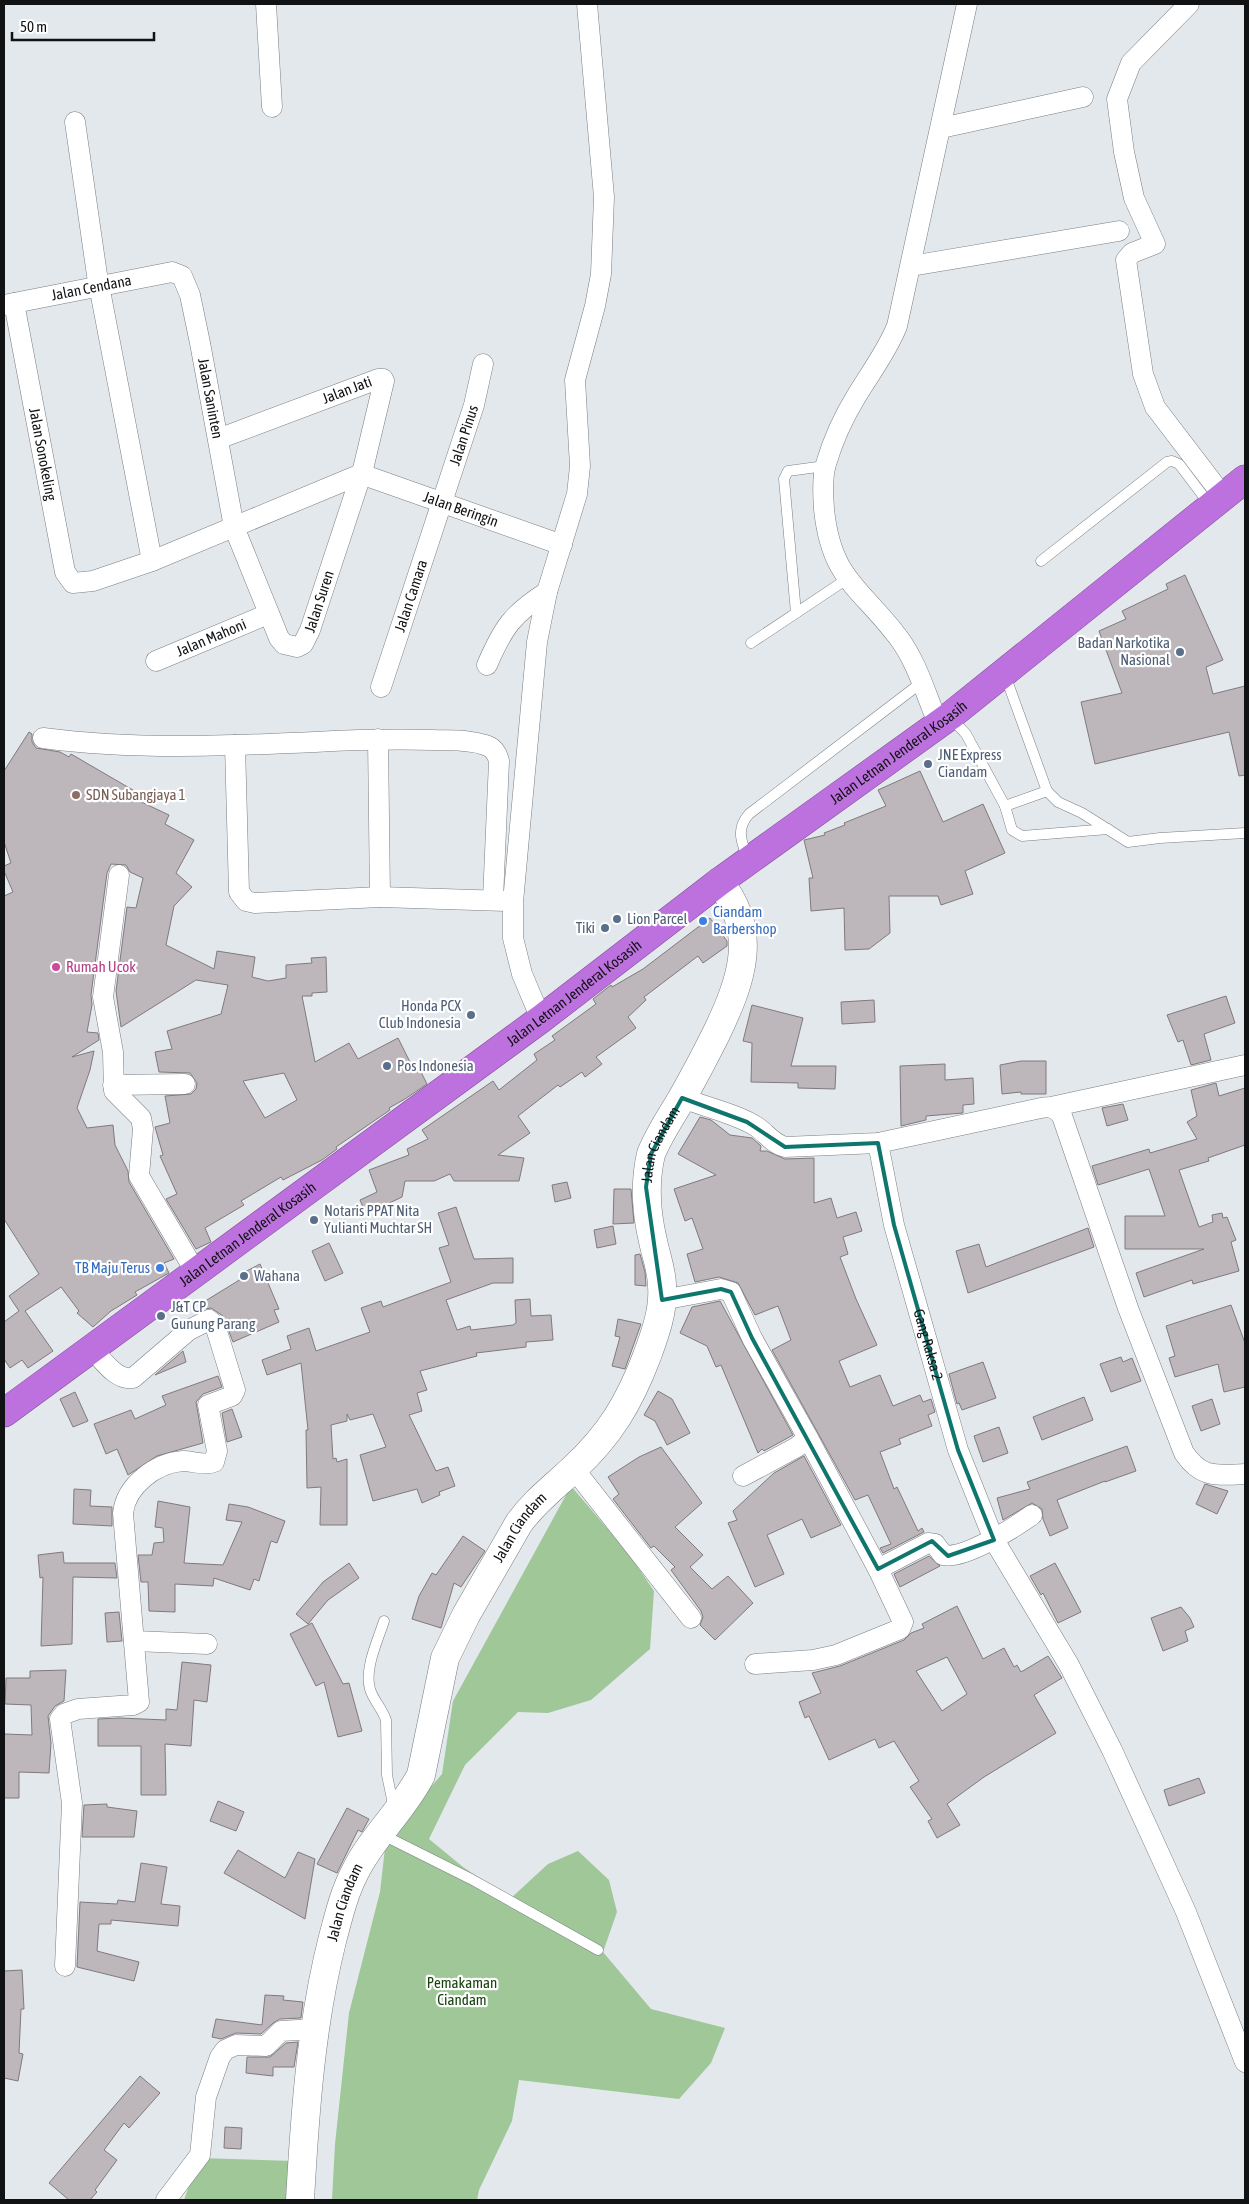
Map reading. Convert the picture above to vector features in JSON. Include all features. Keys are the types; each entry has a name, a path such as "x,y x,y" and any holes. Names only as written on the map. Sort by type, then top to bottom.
{"highway":[{"name":"Jalan Letnan Jenderal Kosasih","path":"6,1411 541,1019 718,882 944,719 1245,479"}],"street":[{"path":"266,4 272,107"},
{"path":"503,901 537,642 547,592 572,515 579,480 575,380 595,306 601,274 603,240 601,160 587,4"},
{"path":"944,719 921,683 911,658 899,637 846,579 831,552 824,500 825,466 842,422 891,340 911,266 967,4"},
{"path":"1189,4 1132,63 1117,99 1124,152 1134,198 1155,244 1132,253 1126,260 1143,374 1148,391 1155,407 1217,501"},
{"path":"941,128 1083,97"},
{"path":"75,122 97,275 152,561 361,474"},
{"path":"911,266 1119,231"},
{"name":"Jalan Cendana","path":"9,304 178,273"},
{"name":"Jalan Saninten","path":"178,273 186,282 190,295 234,527"},
{"name":"Jalan Sonokeling","path":"9,304 65,572 73,583 93,581 152,561"},
{"name":"Jalan Pinus","path":"441,504 474,405 483,364"},
{"name":"Jalan Jati","path":"218,439 381,378 384,381 384,386 361,474"},
{"name":"Jalan Beringin","path":"361,474 441,504 562,545"},
{"name":"Jalan Suren","path":"234,527 268,614 284,644 298,647 303,644 310,630 361,474"},
{"name":"Jalan Camara","path":"381,687 441,504"},
{"path":"486,665 510,620 547,592"},
{"name":"Jalan Mahoni","path":"156,661 268,614"},
{"path":"43,738 81,743 235,745 378,739 466,741 486,745 498,754 503,901 522,974 541,1019"},
{"path":"378,739 380,898"},
{"path":"235,745 239,886 241,898 255,904 380,898 503,901"},
{"path":"119,875 103,997 113,1052 113,1085 117,1096 141,1118 142,1129 138,1170 141,1182 195,1271"},
{"name":"Jalan Ciandam","path":"300,2200 320,1991 345,1894 365,1852 412,1792 421,1775 445,1658 453,1640 519,1523 529,1510 574,1469 609,1431 626,1406 656,1331 662,1300 662,1284 646,1204 647,1171 655,1143 682,1098 730,1002 743,962 740,924 728,893 718,882"},
{"path":"682,1098 747,1122 757,1127 776,1144 785,1147 878,1143 1245,1064"},
{"path":"113,1085 185,1084"},
{"path":"1051,1107 1062,1116 1128,1308 1184,1452 1194,1466 1206,1474 1245,1474"},
{"name":"Gang Raksa 2","path":"878,1143 894,1225 958,1450 994,1540 1068,1665 1112,1750 1186,1912 1245,2062"},
{"path":"662,1300 721,1289 731,1292 752,1338 878,1569 902,1622 900,1629 836,1655 813,1660 755,1664"},
{"path":"65,1966 72,1803 60,1719 70,1710 138,1704 123,1513 124,1502 134,1485 170,1464 186,1461 208,1464 214,1462 217,1451 208,1405 232,1396 235,1390 215,1326 209,1320 189,1330 133,1378 125,1380 118,1377 92,1349"},
{"path":"743,1476 796,1447 808,1438"},
{"path":"574,1469 691,1618"},
{"path":"878,1569 928,1543 935,1544 943,1555 948,1556 994,1540 1032,1515"},
{"path":"134,1641 207,1644"},
{"path":"166,2200 200,2155 206,2097 220,2057 225,2050 236,2045 266,2046 281,2031 315,2029"}],"lane":[{"path":"1041,561 1167,462 1172,461 1179,464 1217,501"},
{"path":"796,613 784,479 788,472 825,466"},
{"path":"751,643 846,579"},
{"path":"1004,672 1047,791 1058,802 1128,842 1160,838 1245,834"},
{"path":"748,861 739,833 742,821 921,683"},
{"path":"944,719 966,734 1005,806 1012,830 1022,836 1108,829"},
{"path":"1005,806 1047,791"},
{"path":"384,1621 368,1676 372,1694 383,1711 386,1720 387,1824 471,1879 598,1950"}],"highlighted area":[{"path":"682,1098 747,1122 785,1147 878,1143 894,1225 958,1450 994,1540 948,1556 932,1541 878,1569 752,1338 731,1292 721,1289 662,1300 646,1187 651,1154"}],"green space":[{"name":"Pemakaman Ciandam","path":"571,1486 629,1554 654,1591 650,1649 591,1700 548,1713 518,1712 465,1765 429,1839 463,1867 510,1899 548,1864 578,1851 609,1880 617,1912 603,1952 651,2009 725,2028 711,2063 679,2099 519,2080 512,2121 479,2190 477,2200 332,2200 335,2144 349,2013 380,1892 386,1839 442,1774 453,1701"},
{"path":"199,2158 294,2161 291,2200 184,2200"}],"building":[{"path":"1185,575 1223,660 1206,667 1213,694 1245,686 1245,775 1239,776 1229,732 1095,764 1081,702 1122,693 1099,631 1126,619 1122,611 1168,589 1166,584"},
{"path":"29,732 32,734 32,742 36,748 60,752 69,757 71,754 138,793 135,799 169,815 165,824 194,840 176,873 192,887 174,906 166,945 214,969 217,951 255,957 252,977 268,981 286,978 286,965 312,963 311,958 326,957 327,992 312,993 312,996 302,996 315,1062 349,1043 358,1059 398,1038 413,1068 418,1066 427,1084 389,1108 390,1110 336,1147 337,1149 322,1160 283,1180 281,1177 241,1201 244,1205 205,1228 211,1242 196,1249 166,1199 177,1194 160,1156 163,1155 155,1127 170,1123 165,1096 191,1094 196,1089 197,1083 190,1073 159,1072 155,1052 172,1049 167,1031 221,1014 228,985 196,980 121,1027 116,991 127,907 136,908 143,878 130,872 126,865 111,864 107,873 91,995 92,1005 87,1032 98,1033 99,1040 72,1057 94,1051 90,1070 77,1108 87,1128 113,1125 115,1145 128,1171 129,1182 174,1259 164,1263 169,1273 135,1292 137,1295 111,1311 93,1327 77,1313 79,1311 61,1287 25,1311 53,1351 28,1368 22,1360 10,1368 4,1359 4,1322 19,1311 9,1296 39,1274 4,1219 4,896 13,892 4,871 4,866 11,863 4,842 4,771","holes":["284,1073 297,1100 265,1118 243,1081"]},
{"path":"920,771 943,822 983,804 1005,853 965,871 973,894 941,905 938,896 889,896 890,933 869,949 845,950 844,908 811,911 809,878 813,878 804,840 825,835 824,833 845,825 844,823 886,806 878,790"},
{"path":"710,918 727,941 727,946 703,963 698,956 644,997 646,1000 628,1017 636,1028 596,1057 602,1064 585,1077 582,1072 560,1087 558,1085 518,1116 530,1133 498,1155 524,1158 519,1181 454,1181 450,1174 434,1181 405,1181 402,1197 366,1214 360,1200 377,1192 369,1170 409,1155 407,1149 428,1139 422,1130 493,1081 499,1090 537,1060 534,1054 555,1040 552,1036 596,1004 593,999 611,985 612,987 643,969"},
{"path":"1226,996 1235,1023 1204,1034 1211,1060 1191,1065 1183,1040 1178,1042 1167,1015"},
{"path":"874,1000 875,1022 842,1024 841,1002"},
{"path":"752,1005 803,1018 791,1066 836,1066 835,1089 798,1088 798,1083 751,1082 752,1043 743,1041"},
{"path":"1021,1061 1046,1061 1046,1094 1021,1094 1021,1092 1002,1094 1000,1065"},
{"path":"945,1064 945,1080 973,1078 974,1104 963,1105 963,1113 926,1116 926,1120 901,1126 900,1066"},
{"path":"1216,1083 1219,1096 1245,1088 1245,1145 1208,1158 1209,1161 1179,1170 1199,1227 1213,1222 1212,1215 1222,1213 1223,1218 1227,1217 1236,1240 1231,1242 1239,1271 1193,1284 1192,1280 1144,1297 1136,1273 1204,1249 1125,1249 1125,1216 1165,1216 1149,1169 1098,1185 1092,1166 1149,1149 1150,1153 1197,1139 1187,1122 1197,1116 1191,1090"},
{"path":"1123,1104 1128,1120 1107,1126 1102,1108"},
{"path":"700,1117 711,1120 730,1135 752,1138 761,1146 760,1151 767,1151 785,1159 814,1158 814,1203 831,1198 837,1218 856,1212 862,1231 843,1237 848,1254 840,1257 856,1299 877,1345 839,1361 850,1387 880,1375 893,1406 920,1395 923,1402 931,1399 935,1412 928,1415 932,1426 899,1439 901,1444 880,1452 894,1489 897,1487 918,1531 922,1528 924,1532 883,1553 880,1548 891,1544 868,1495 855,1500 772,1350 791,1340 778,1306 755,1315 738,1283 719,1277 695,1282 687,1254 703,1249 692,1218 685,1221 674,1189 716,1175 678,1154"},
{"path":"567,1182 571,1198 555,1202 552,1185"},
{"path":"614,1189 631,1189 634,1223 613,1224"},
{"path":"456,1207 474,1259 513,1258 513,1283 493,1283 446,1300 457,1330 470,1326 471,1330 513,1325 516,1323 515,1300 530,1299 531,1316 551,1315 553,1340 526,1342 526,1347 476,1353 477,1356 420,1371 427,1390 417,1393 422,1411 409,1415 436,1471 448,1467 455,1486 439,1492 440,1495 422,1503 417,1489 373,1501 360,1455 386,1447 373,1414 350,1420 347,1414 347,1421 331,1425 333,1459 336,1458 337,1462 347,1459 347,1525 320,1525 321,1487 307,1488 306,1430 308,1430 301,1363 267,1375 262,1360 291,1349 287,1336 309,1328 316,1351 370,1332 361,1308 381,1301 383,1307 451,1282 439,1248 449,1245 438,1213"},
{"path":"613,1226 616,1244 597,1248 594,1230"},
{"path":"1088,1228 1094,1247 968,1293 956,1251 979,1244 986,1267"},
{"path":"329,1243 343,1273 325,1281 312,1251"},
{"path":"640,1254 645,1272 646,1286 635,1285 635,1255"},
{"path":"260,1264 279,1309 274,1310 279,1322 233,1342 223,1316 211,1308 206,1309 202,1303 241,1279 239,1275"},
{"path":"720,1301 793,1435 764,1451 762,1449 758,1453 721,1365 716,1367 707,1346 680,1333 692,1307"},
{"path":"1231,1305 1245,1343 1245,1387 1224,1392 1218,1364 1175,1377 1169,1358 1175,1356 1166,1326"},
{"path":"618,1319 641,1324 625,1369 612,1366 620,1337 615,1336"},
{"path":"183,1351 186,1362 155,1375"},
{"path":"1121,1357 1123,1362 1132,1358 1141,1381 1111,1392 1100,1364"},
{"path":"983,1362 996,1398 962,1410 959,1403 957,1404 949,1374"},
{"path":"218,1376 222,1387 203,1394 196,1402 203,1443 157,1456 128,1475 117,1449 106,1454 94,1424 131,1410 135,1419 166,1405 162,1396"},
{"path":"658,1391 672,1399 690,1433 667,1445 655,1421 644,1415"},
{"path":"75,1392 88,1421 73,1427 60,1399"},
{"path":"1084,1397 1093,1420 1042,1440 1033,1417"},
{"path":"1212,1399 1220,1424 1201,1431 1192,1406"},
{"path":"232,1409 242,1437 227,1442 222,1413"},
{"path":"999,1427 1008,1453 983,1462 974,1436"},
{"path":"1127,1446 1136,1471 1057,1500 1068,1528 1050,1536 1043,1519 1042,1509 1032,1503 1003,1520 997,1498 1030,1489 1027,1482"},
{"path":"661,1447 702,1503 675,1527 703,1555 690,1567 712,1589 728,1576 753,1603 715,1640 700,1625 703,1617 701,1611 671,1570 675,1567 654,1546 651,1548 613,1499 619,1494 608,1477 639,1457"},
{"path":"804,1456 841,1525 811,1538 802,1519 767,1535 784,1574 755,1587 728,1523 737,1520 733,1511 774,1473"},
{"path":"1205,1484 1228,1491 1217,1514 1196,1504"},
{"path":"74,1489 91,1490 90,1506 112,1507 112,1526 73,1524"},
{"path":"158,1501 190,1507 184,1563 223,1565 242,1522 226,1520 229,1504 248,1507 285,1521 277,1543 271,1541 259,1581 254,1579 250,1590 214,1578 213,1586 175,1584 175,1612 149,1611 148,1582 141,1582 138,1555 152,1555 154,1543 164,1542 163,1528 155,1527"},
{"path":"463,1536 485,1551 461,1587 454,1583 441,1628 412,1619 419,1596 432,1573 436,1575"},
{"path":"63,1552 64,1563 115,1563 117,1578 73,1577 72,1644 41,1646 43,1577 40,1578 38,1555"},
{"path":"929,1556 940,1566 900,1587 894,1574"},
{"path":"349,1563 359,1578 328,1600 308,1624 296,1614 323,1582"},
{"path":"1055,1563 1081,1612 1058,1623 1043,1593 1041,1595 1030,1576"},
{"path":"957,1606 983,1659 1004,1648 1014,1667 1017,1665 1021,1672 1048,1656 1062,1678 1034,1695 1056,1733 984,1777 947,1804 960,1825 937,1838 928,1821 932,1819 910,1787 919,1781 894,1741 879,1748 875,1739 829,1760 809,1716 805,1718 799,1702 821,1693 812,1673 840,1666 904,1640 911,1633 924,1628 922,1624","holes":["947,1657 967,1694 942,1711 916,1671"]},
{"path":"1181,1607 1190,1618 1194,1627 1185,1631 1188,1641 1163,1651 1151,1618"},
{"path":"119,1612 122,1641 107,1642 105,1613"},
{"path":"312,1623 343,1684 349,1683 362,1731 338,1737 324,1682 316,1686 290,1634"},
{"path":"182,1662 211,1665 207,1702 194,1700 191,1746 165,1744 166,1795 141,1795 141,1746 98,1746 98,1719 166,1720 166,1709 177,1710"},
{"path":"66,1670 64,1701 55,1706 48,1716 51,1743 49,1773 19,1772 19,1798 4,1798 4,1734 32,1735 31,1705 5,1704 6,1678 30,1678 30,1671"},
{"path":"1199,1778 1205,1793 1169,1806 1164,1790"},
{"path":"218,1801 244,1812 236,1831 210,1821"},
{"path":"107,1804 107,1807 137,1811 134,1837 82,1837 84,1805"},
{"path":"347,1808 369,1819 362,1832 358,1830 337,1873 317,1864"},
{"path":"238,1850 285,1878 298,1852 315,1859 305,1919 224,1873"},
{"path":"141,1863 167,1867 161,1904 180,1906 178,1926 111,1920 111,1924 99,1924 97,1951 139,1962 134,1981 77,1967 80,1902 117,1904 118,1900 135,1902"},
{"path":"22,1970 24,2009 21,2009 19,2053 23,2054 18,2081 4,2078 4,1971"},
{"path":"265,1995 284,1996 283,2000 303,2002 301,2018 280,2019 261,2034 236,2033 221,2039 212,2037 216,2019 262,2025"},
{"path":"298,2042 294,2067 273,2067 273,2076 246,2073 247,2057 270,2057 286,2043"},
{"path":"140,2076 160,2093 129,2128 124,2123 104,2150 117,2160 95,2190 97,2192 90,2200 69,2200 49,2183"},
{"path":"225,2127 242,2128 241,2149 224,2148"}],"place":[{"name":"Badan Narkotika Nasional","path":"1180,652"},
{"name":"JNE Express Ciandam","path":"928,764"},
{"name":"SDN Subangjaya 1","path":"76,795"},
{"name":"Lion Parcel","path":"617,919"},
{"name":"Ciandam Barbershop","path":"703,921"},
{"name":"Tiki","path":"605,928"},
{"name":"Rumah Ucok","path":"56,967"},
{"name":"Honda PCX Club Indonesia","path":"471,1015"},
{"name":"Pos Indonesia","path":"387,1066"},
{"name":"Notaris PPAT Nita Yulianti Muchtar SH","path":"314,1220"},
{"name":"TB Maju Terus","path":"160,1268"},
{"name":"Wahana","path":"244,1276"},
{"name":"J&T CP Gunung Parang","path":"161,1316"}]}
